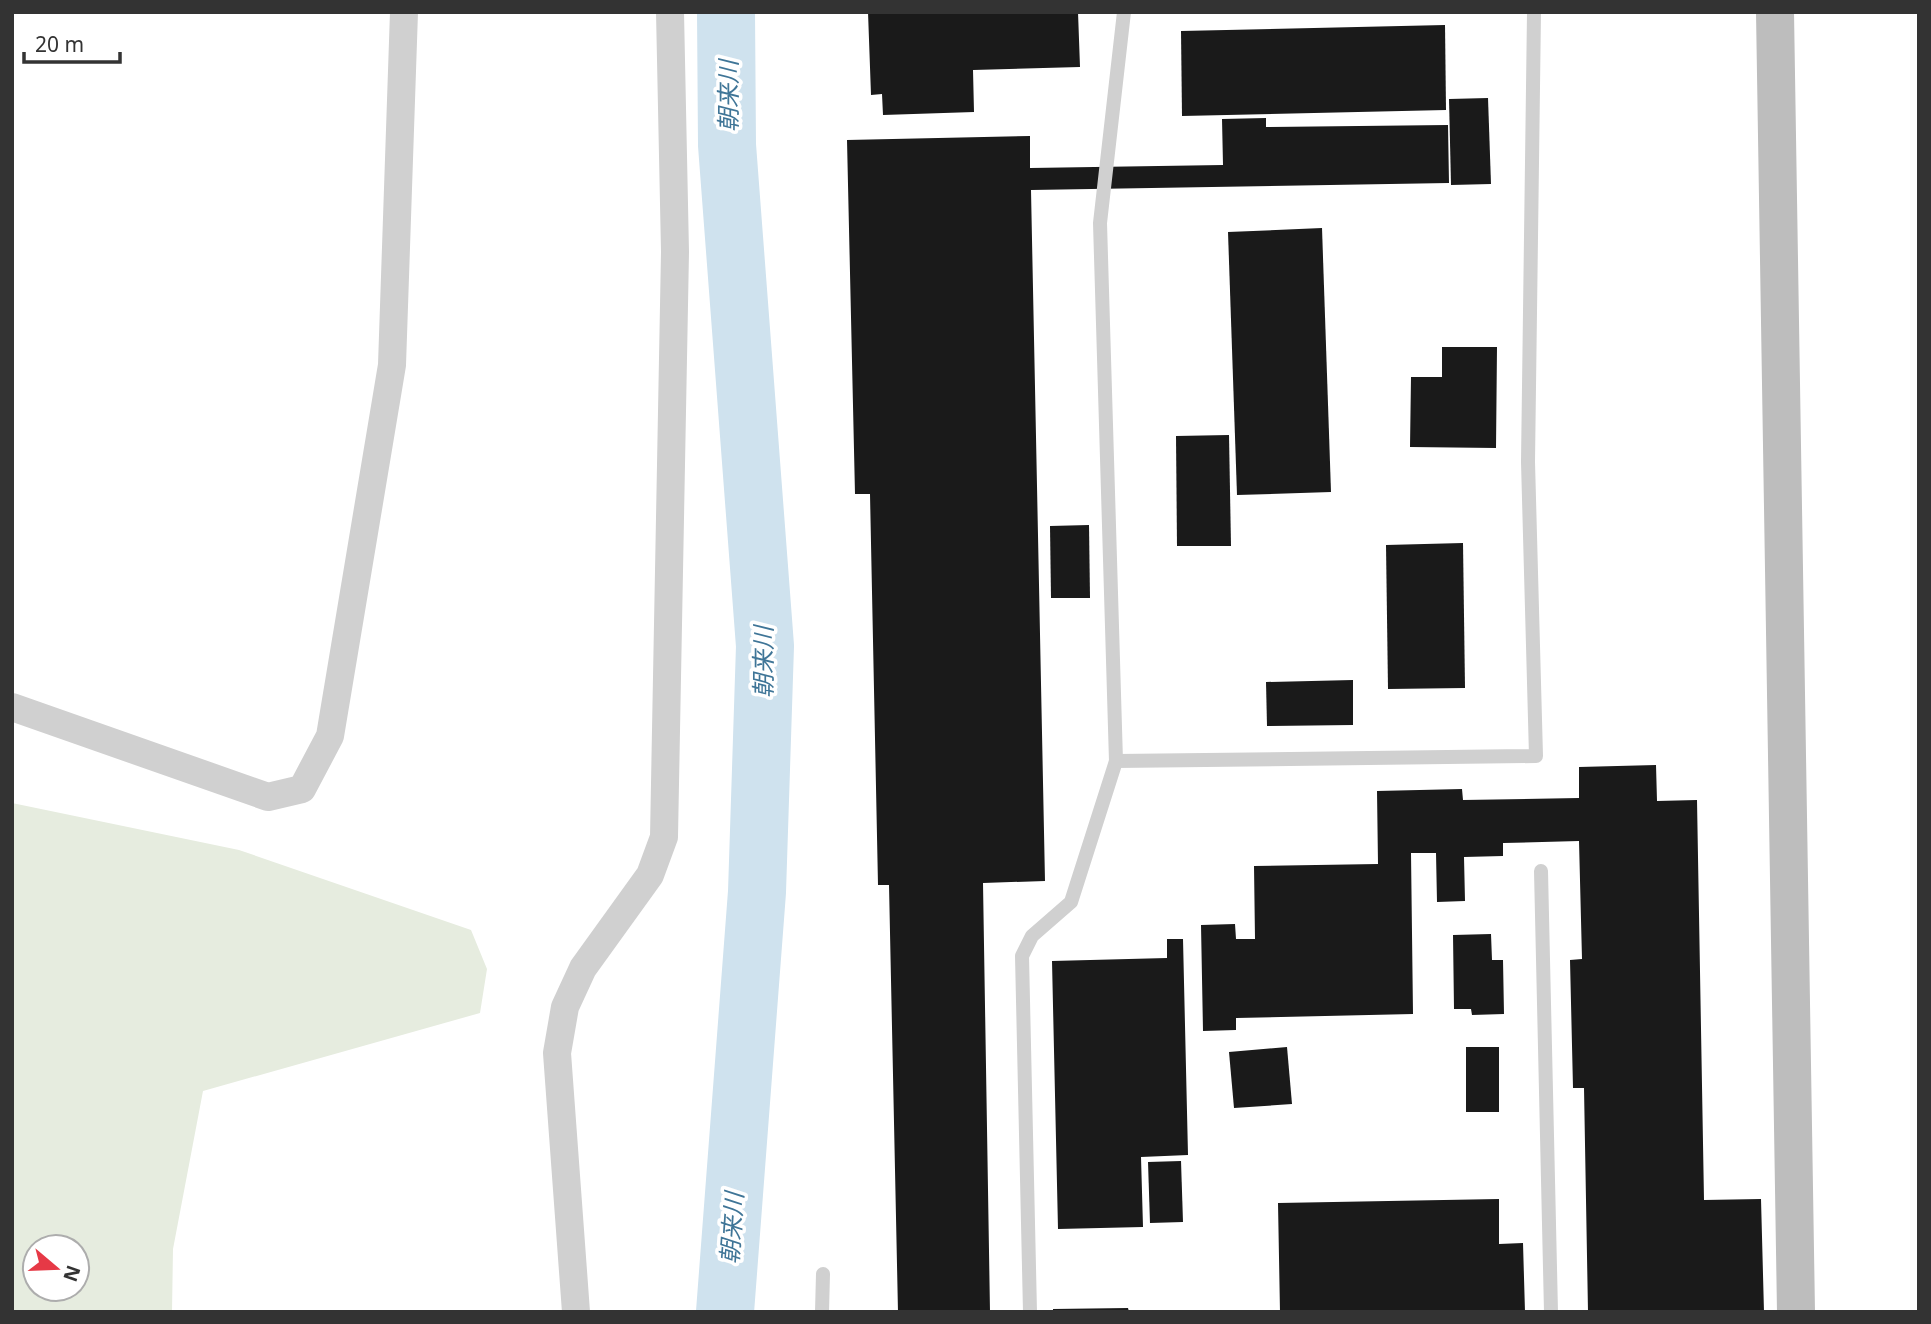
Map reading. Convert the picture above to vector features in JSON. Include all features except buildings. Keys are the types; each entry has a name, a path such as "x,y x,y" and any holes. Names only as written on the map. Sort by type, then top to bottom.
{"street":[{"path":"12,708 268,797 302,789 330,736 392,365 404,12"},
{"path":"576,1312 557,1053 565,1007 583,968 650,875 664,837 675,252 670,12"},
{"path":"1775,12 1796,1312"}],"lane":[{"path":"1030,1312 1022,956 1032,936 1071,902 1116,761 1100,223 1124,12"},
{"path":"1116,761 1536,756 1528,462 1534,12"},
{"path":"1541,871 1551,1312"},
{"path":"822,1274 822,1312"}],"shaded area":[{"path":"12,803 239,850 471,930 487,969 480,1013 203,1091 173,1249 172,1312 12,1312"}],"waterway":[{"name":"朝来川","path":"725,1312 757,892 765,646 727,145 726,12"}]}
